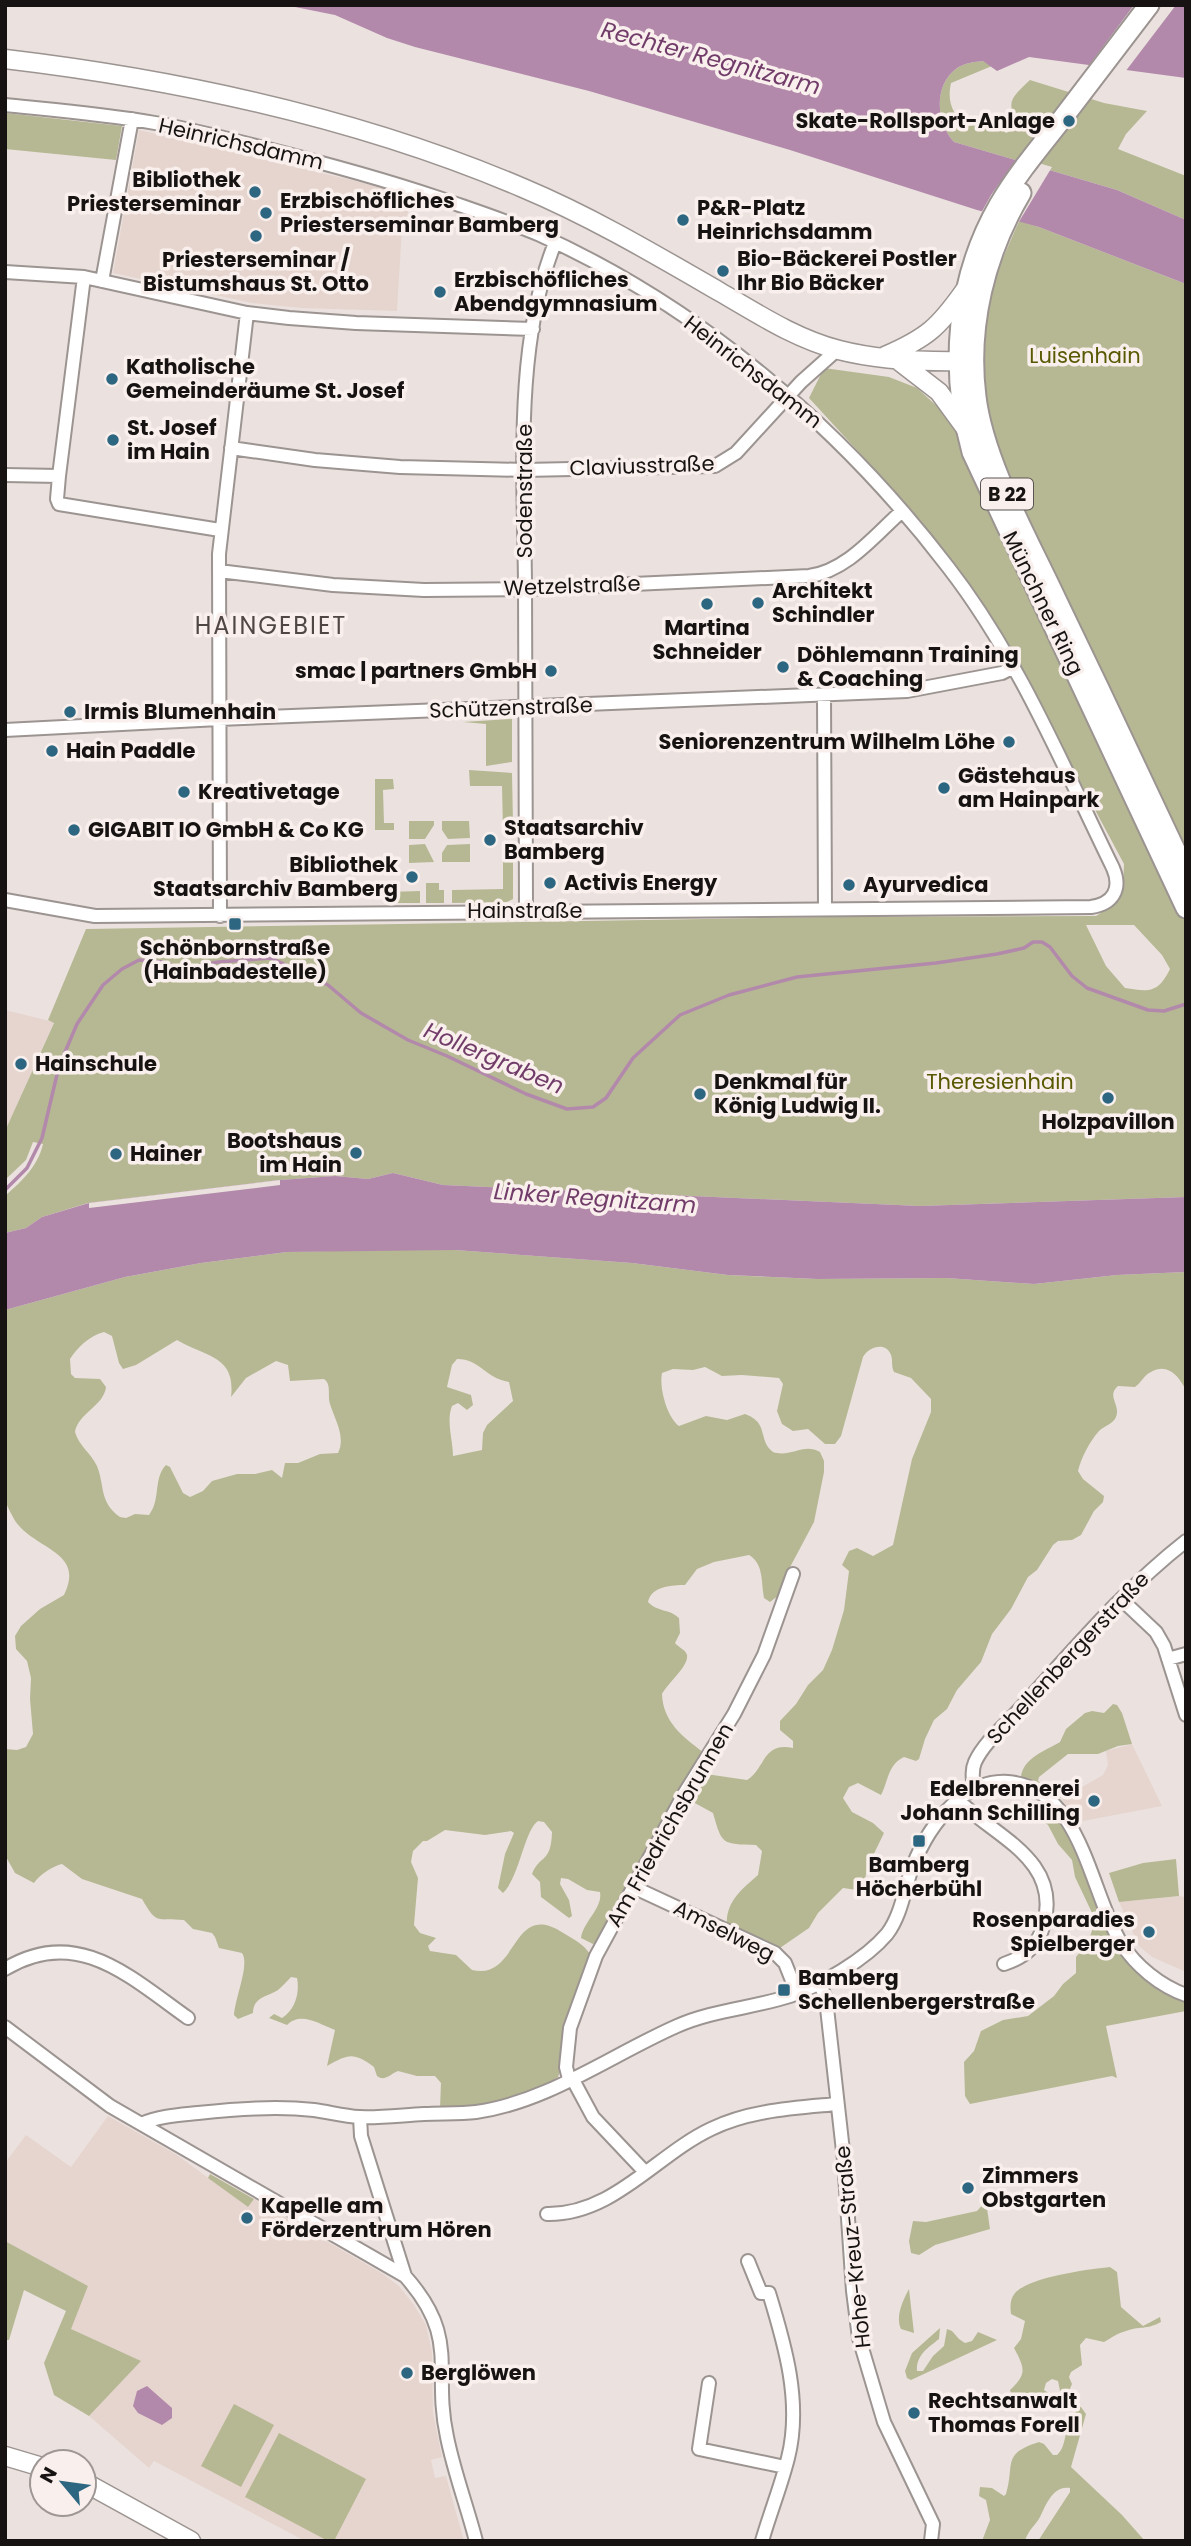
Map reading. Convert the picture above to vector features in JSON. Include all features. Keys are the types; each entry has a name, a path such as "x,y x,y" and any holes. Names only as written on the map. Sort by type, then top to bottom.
{"main road":[{"name":"Münchner Ring","path":"1149,5 1012,186 994,215 966,361 989,453 1186,873"},
{"name":"Münchner Ring","path":"1162,5 1037,169 985,251 965,290 966,429 972,452 1006,528 1186,908"}],"street":[{"path":"5,59 115,73 276,106 345,125 470,166 569,208 757,314 805,337 838,349 888,358 966,361"},
{"name":"Heinrichsdamm","path":"5,105 132,119 191,130 376,176 492,217 555,243 656,299 731,350 789,396 865,468 949,567 1014,667 1118,882 1114,895 1101,906 1046,908"},
{"path":"102,281 132,119"},
{"name":"Sodenstraße","path":"526,912 524,470 527,380 538,291 555,243"},
{"path":"5,272 84,277 247,313 356,323 533,329"},
{"path":"84,277 59,476 59,503 64,506 220,530"},
{"path":"888,358 925,337 947,317 965,290"},
{"path":"220,916 220,530 247,313"},
{"name":"Claviusstraße","path":"231,448 360,464 524,470 715,466 736,453 818,365 838,349"},
{"path":"888,358 939,392 966,429"},
{"path":"5,475 59,476"},
{"name":"Wetzelstraße","path":"219,571 374,588 525,589 819,575 846,561 902,511"},
{"name":"Schützenstraße","path":"5,730 923,689 1002,673 1014,667"},
{"path":"824,695 825,909"},
{"name":"Hainstraße","path":"5,900 94,916 1046,908"},
{"name":"Schellenbergerstraße","path":"974,1789 973,1769 982,1750 1076,1644 1158,1562 1186,1541"},
{"name":"Am Friedrichsbrunnen","path":"571,2079 566,2067 570,2028 596,1956 684,1794 734,1714 764,1655 793,1574"},
{"path":"1121,1599 1156,1632 1168,1659 1186,1715"},
{"path":"1168,1659 1186,1654"},
{"path":"141,2124 180,2115 267,2108 313,2110 360,2117 475,2112 523,2100 681,2024 797,1993 820,1984 853,1962 887,1933 925,1842 958,1800 974,1789 1002,1782 1020,1784 1050,1801 1076,1838 1110,1922 1122,1944 1153,1977 1186,1995"},
{"path":"958,1800 971,1813 1023,1851 1038,1871 1043,1885 1046,1915 1038,1939 1022,1957 1004,1964"},
{"name":"Amselweg","path":"633,1887 775,1953 785,1964 797,1993"},
{"path":"5,1969 46,1952 63,1951 91,1956 126,1975 188,2018"},
{"name":"Hohe-Kreuz-Straße","path":"820,1984 826,1999 844,2160 859,2338 884,2423 933,2524 932,2541"},
{"path":"5,2027 110,2106 405,2276 418,2291 438,2327 442,2343 447,2436 476,2541"},
{"path":"571,2079 593,2117 645,2172"},
{"path":"547,2214 571,2212 612,2196 683,2144 712,2128 761,2113 837,2104"},
{"path":"360,2117 361,2136 405,2276"},
{"path":"748,2261 761,2293 769,2293 788,2359 791,2385 791,2437 785,2467 762,2541"},
{"path":"709,2383 699,2449 785,2467"},
{"path":"5,2456 28,2463"},
{"path":"98,2490 191,2541"}],"shaded area":[{"name":"Erzbischöfliches Priesterseminar Bamberg","path":"139,130 414,197 402,229 397,311 301,308 252,303 113,273"},
{"name":"Hainschule","path":"5,1010 54,1022 5,1131"},
{"path":"1132,1744 1162,1806 1078,1822 1061,1799 1103,1775 1108,1765 1106,1751"},
{"path":"1186,1897 1186,1972 1152,1957 1139,1946 1119,1902"},
{"path":"108,2116 177,2155 248,2207 254,2199 399,2286 426,2325 432,2352 433,2413 442,2457 431,2460 435,2478 446,2476 464,2541 305,2541 154,2461 149,2468 89,2416 140,2361 70,2329 88,2286 5,2241 5,2163 26,2135 71,2167"}],"green space":[{"path":"983,61 992,66 951,83 952,107 966,127 992,119 1006,133 1020,126 1012,111 1012,101 1030,80 1104,103 1147,111 1126,134 1118,149 1186,176 1186,220 1117,190 954,142 941,115 944,84 957,68"},
{"path":"5,113 122,126 116,160 5,149"},
{"name":"Luisenhain","path":"1019,221 1186,284 1186,854 1038,541 994,438 986,402 982,350 993,281"},
{"name":"Theresienhain","path":"824,368 889,377 917,388 950,418 1186,922 1186,1197 920,1206 443,1185 393,1173 368,1179 335,1176 280,1180 88,1203 42,1217 26,1228 5,1233 5,1196 33,1166 43,1144 33,1142 26,1160 5,1180 5,1131 54,1023 48,1020 86,929 827,917 1096,916 1115,904 1123,887 1124,864 1017,664 958,568 910,508 809,398","holes":["1086,925 1134,925 1162,955 1170,969 1161,983 1152,989 1125,988 1106,966"]},
{"path":"512,719 512,762 486,766 486,724 463,722"},
{"path":"469,770 512,773 513,823 510,828 503,830 502,786 470,786"},
{"path":"375,779 393,779 394,789 383,790 384,823 394,823 394,830 375,830"},
{"path":"409,821 434,821 434,825 425,839 409,839"},
{"path":"442,821 469,821 470,838 448,839 442,830"},
{"path":"425,844 434,862 409,863 409,845"},
{"path":"470,844 470,862 442,862 442,853 447,845"},
{"path":"503,849 513,857 513,899 507,902 452,903 452,890 503,889"},
{"path":"426,883 439,883 439,890 444,890 444,903 426,903"},
{"path":"420,891 420,903 387,903 386,892"},
{"path":"455,1250 632,1263 728,1275 816,1279 946,1278 1034,1284 1117,1275 1186,1272 1186,1390 1172,1372 1157,1369 1135,1387 1118,1386 1115,1390 1113,1397 1117,1408 1116,1417 1092,1440 1078,1471 1083,1479 1104,1496 1103,1502 1094,1511 1081,1535 1072,1540 1058,1541 1037,1570 1028,1577 1011,1609 992,1634 981,1662 957,1690 947,1709 934,1720 919,1759 916,1761 904,1757 899,1760 892,1769 881,1795 858,1783 849,1787 843,1798 852,1812 873,1823 884,1833 867,1868 865,1880 857,1890 843,1888 818,1913 809,1928 777,1950 727,1926 732,1903 758,1875 762,1851 756,1845 725,1841 713,1813 689,1797 706,1774 747,1780 770,1752 783,1747 793,1748 793,1741 780,1730 780,1721 823,1670 832,1650 844,1610 849,1571 842,1565 849,1551 857,1548 873,1556 893,1545 912,1459 931,1412 931,1399 911,1378 894,1372 889,1351 881,1347 873,1348 863,1357 841,1436 835,1444 825,1444 808,1429 793,1431 782,1424 777,1411 783,1384 779,1378 722,1376 705,1367 693,1370 673,1369 662,1373 665,1402 679,1426 706,1416 727,1420 745,1414 758,1422 765,1442 773,1452 814,1449 820,1452 824,1461 824,1472 814,1522 788,1571 779,1595 770,1602 764,1598 760,1568 749,1555 714,1562 697,1569 685,1585 663,1588 650,1597 648,1602 652,1605 679,1618 680,1633 675,1643 687,1655 685,1664 662,1694 663,1704 675,1728 703,1752 703,1757 598,1942 593,1944 581,1938 599,1904 600,1892 587,1890 561,1878 560,1884 569,1900 572,1916 569,1918 541,1897 540,1882 532,1874 550,1849 552,1832 544,1822 538,1821 533,1826 514,1876 503,1893 498,1888 505,1854 514,1833 511,1831 485,1835 445,1830 423,1841 413,1851 411,1862 418,1878 414,1925 420,1933 436,1938 428,1946 430,1951 456,1955 472,1970 487,1970 507,1955 523,1933 532,1926 544,1925 577,1941 590,1954 563,2035 558,2077 532,2092 502,2101 440,2108 441,2083 435,2076 417,2076 398,2071 380,2078 374,2067 351,2056 327,2066 335,2030 304,2019 292,2021 287,2025 269,2018 274,2014 282,2018 293,2006 298,1989 297,1978 291,1977 278,1990 261,1998 255,2004 253,2013 238,2019 234,2015 243,1973 242,1953 219,1948 212,1933 193,1929 184,1920 154,1917 142,1899 82,1879 62,1864 46,1871 34,1883 15,1873 5,1855 5,1749 17,1750 26,1747 33,1734 31,1678 27,1661 16,1649 15,1636 21,1626 40,1609 64,1595 69,1582 69,1571 59,1556 20,1527 5,1501 5,1310 125,1277 201,1263 287,1252","holes":["104,1332 112,1336 123,1369 136,1365 177,1340 208,1354 229,1373 231,1397 246,1378 276,1361 288,1365 290,1381 324,1379 328,1384 330,1404 340,1435 338,1453 320,1454 298,1463 285,1463 282,1478 272,1470 237,1474 212,1481 203,1491 190,1497 183,1493 170,1467 166,1465 162,1470 155,1503 149,1515 120,1517 109,1506 97,1466 75,1432 77,1425 101,1399 106,1387 100,1379 75,1378 71,1374 70,1359 84,1342","457,1359 471,1362 494,1377 509,1382 513,1401 487,1425 483,1433 482,1450 453,1456 450,1424 452,1406 458,1403 467,1410 473,1405 471,1395 447,1387 452,1365"]},
{"path":"1113,1704 1117,1705 1122,1713 1132,1744 1098,1754 1068,1754 1039,1777 1038,1781 1063,1796 1061,1798 1021,1777 1030,1760 1060,1742 1066,1729 1085,1713 1104,1713"},
{"path":"1043,1802 1059,1820 1071,1841 1096,1906 1113,1941 1136,1970 1150,1982 1186,2002 1186,2011 1106,2026 1117,2078 1112,2076 970,2104 965,2096 964,2062 974,2051 981,2031 1003,2020 1028,2016 1054,1996 1076,1973 1076,1957 1088,1942 1094,1925 1094,1917 1075,1877 1072,1860 1058,1844 1048,1825 1037,1817"},
{"path":"1176,1859 1179,1896 1119,1902 1109,1873 1143,1863"},
{"path":"210,2174 254,2199 248,2207 208,2178"},
{"path":"986,2201 990,2229 935,2245 919,2255 911,2253 909,2241 913,2221 926,2222 977,2211"},
{"path":"5,2241 88,2286 71,2329 141,2361 89,2416 54,2395 44,2363 66,2311 24,2290 9,2340 5,2340"},
{"path":"1110,2267 1117,2272 1121,2307 1143,2326 1160,2317 1161,2322 1123,2332 1104,2342 1086,2338 1080,2345 1082,2365 1071,2372 1069,2377 1072,2384 1069,2391 1060,2391 1058,2381 1052,2379 1046,2383 1044,2390 1053,2396 1036,2407 1028,2407 1022,2400 1012,2397 1010,2390 1022,2375 1022,2366 1014,2348 1021,2339 1025,2321 1011,2314 1015,2293 1022,2287 1046,2278"},
{"path":"909,2289 914,2333 901,2329 899,2324 900,2309"},
{"path":"940,2328 939,2339 921,2356 917,2371 923,2371 944,2346 947,2329 965,2343 972,2341 978,2332 997,2340 911,2380 907,2378 905,2371 912,2353"},
{"path":"234,2404 274,2425 241,2487 201,2466"},
{"path":"1072,2405 1081,2407 1086,2414 1071,2467 1122,2515 1145,2541 1038,2541 1070,2492 1070,2488 1064,2488 1051,2497 1025,2541 982,2541 990,2520 986,2500 979,2496 980,2487 992,2488 1004,2496 1014,2456 1027,2446 1039,2442 1053,2455 1057,2455 1075,2415 1076,2410"},
{"path":"279,2433 366,2479 334,2541 328,2541 245,2497"}],"water":[{"name":"Rechter Regnitzarm","path":"285,5 1186,5 1186,78 1029,57 997,71 983,61 973,62 957,68 949,75 944,84 940,104 944,125 954,142 1117,190 1186,220 1186,284 1039,227 589,91 415,47 335,15"},
{"name":"Linker Regnitzarm","path":"393,1173 443,1185 920,1206 1186,1197 1186,1272 1117,1275 1034,1284 946,1278 817,1279 728,1275 632,1263 455,1250 287,1252 201,1263 125,1277 5,1310 5,1233 26,1228 42,1217 89,1203 280,1180 335,1176 368,1179"},
{"path":"147,2386 172,2408 172,2418 162,2425 138,2413 133,2406 137,2391"}],"pier":[{"path":"1134,5 1176,5 1125,72 1087,68"},
{"path":"1018,157 1052,167 1017,225 980,215 991,195"},
{"path":"280,1180 280,1185 89,1208 89,1203"}],"waterway":[{"name":"Hollergraben","path":"5,1190 27,1168 42,1138 59,1066 77,1024 103,985 122,969 139,960 163,962 182,969 218,962 271,958 328,985 361,1013 408,1040 526,1094 567,1109 593,1107 606,1098 633,1058 680,1015 729,995 797,977 936,963 997,954 1024,948 1033,942 1042,942 1050,947 1072,976 1087,988 1148,1010 1164,1011 1186,1004"}],"place":[{"name":"Skate-Rollsport-Anlage","path":"1069,121"},
{"name":"Bibliothek Priesterseminar","path":"255,192"},
{"name":"Erzbischöfliches Priesterseminar Bamberg","path":"266,213"},
{"name":"P&R-Platz Heinrichsdamm","path":"683,220"},
{"name":"Priesterseminar / Bistumshaus St. Otto","path":"256,236"},
{"name":"Bio-Bäckerei Postler Ihr Bio Bäcker","path":"723,271"},
{"name":"Erzbischöfliches Abendgymnasium","path":"440,292"},
{"name":"Katholische Gemeinderäume St. Josef","path":"112,379"},
{"name":"St. Josef im Hain","path":"113,440"},
{"name":"Architekt Schindler","path":"758,603"},
{"name":"Martina Schneider","path":"707,604"},
{"name":"Döhlemann Training & Coaching","path":"783,667"},
{"name":"smac | partners GmbH","path":"551,671"},
{"name":"Irmis Blumenhain","path":"70,712"},
{"name":"Seniorenzentrum Wilhelm Löhe","path":"1009,742"},
{"name":"Hain Paddle","path":"52,751"},
{"name":"Gästehaus am Hainpark","path":"944,788"},
{"name":"Kreativetage","path":"184,792"},
{"name":"GIGABIT IO GmbH & Co KG","path":"74,830"},
{"name":"Staatsarchiv Bamberg","path":"490,840"},
{"name":"Bibliothek Staatsarchiv Bamberg","path":"412,877"},
{"name":"Activis Energy","path":"550,883"},
{"name":"Ayurvedica","path":"849,885"},
{"name":"Schönbornstraße (Hainbadestelle)","path":"235,924"},
{"name":"Hainschule","path":"21,1064"},
{"name":"Denkmal für König Ludwig II.","path":"700,1094"},
{"name":"Holzpavillon","path":"1108,1098"},
{"name":"Bootshaus im Hain","path":"356,1153"},
{"name":"Hainer","path":"116,1154"},
{"name":"Edelbrennerei Johann Schilling","path":"1094,1801"},
{"name":"Bamberg Höcherbühl","path":"919,1841"},
{"name":"Rosenparadies Spielberger","path":"1149,1932"},
{"name":"Bamberg Schellenbergerstraße","path":"784,1990"},
{"name":"Zimmers Obstgarten","path":"968,2188"},
{"name":"Kapelle am Förderzentrum Hören","path":"247,2218"},
{"name":"Berglöwen","path":"407,2373"},
{"name":"Rechtsanwalt Thomas Forell","path":"914,2413"}],"district":[{"name":"HAINGEBIET","path":"271,626"}]}
